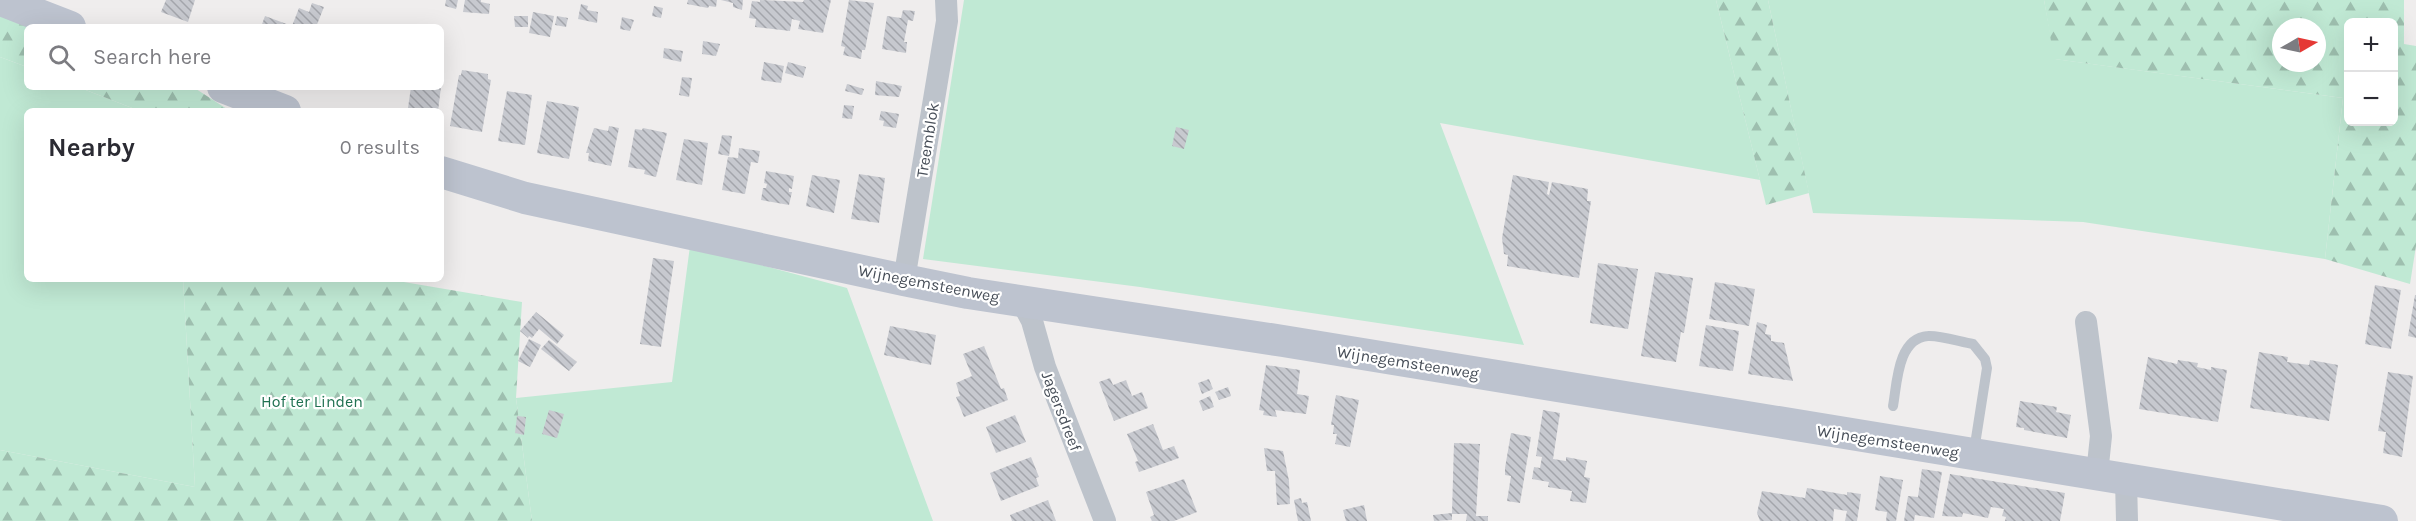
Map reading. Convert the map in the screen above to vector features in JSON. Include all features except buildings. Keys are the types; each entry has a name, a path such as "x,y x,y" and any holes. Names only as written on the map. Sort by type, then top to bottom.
{"street":[{"path":"1,0 62,24"},
{"name":"Treemblok","path":"904,280 946,21 946,0"},
{"path":"231,90 277,108"},
{"name":"Wijnegemsteenweg","path":"444,173 525,198 904,280 2382,521"},
{"name":"Jagersdreef","path":"1021,300 1032,321 1045,366 1105,521"},
{"path":"2086,322 2101,436 2111,477 2127,521"}],"lane":[{"path":"1893,406 1901,361 1912,344 1928,336 1973,344 1985,359 1987,368 1974,455"}],"green space":[{"path":"964,0 1716,0 1760,180 1440,123 1524,345 1140,287 923,259"},
{"path":"1716,0 1768,0 1809,193 1766,205"},
{"path":"1768,0 2044,0 2055,59 2343,98 2325,259 2083,222 1813,213"},
{"path":"2044,0 2404,0 2404,44 2416,46 2416,246 2410,284 2325,259 2343,98 2054,59"},
{"path":"0,7 24,25 24,66 0,57"},
{"path":"0,57 24,66 24,90 86,90 132,108 24,108 24,282 183,282 195,487 0,450"},
{"path":"86,90 198,90 225,108 132,108"},
{"path":"690,246 847,288 933,521 532,521 516,398 672,382"},
{"name":"Hof ter Linden","path":"183,282 404,282 522,302 516,398 532,521 0,521 0,450 195,487"}]}
